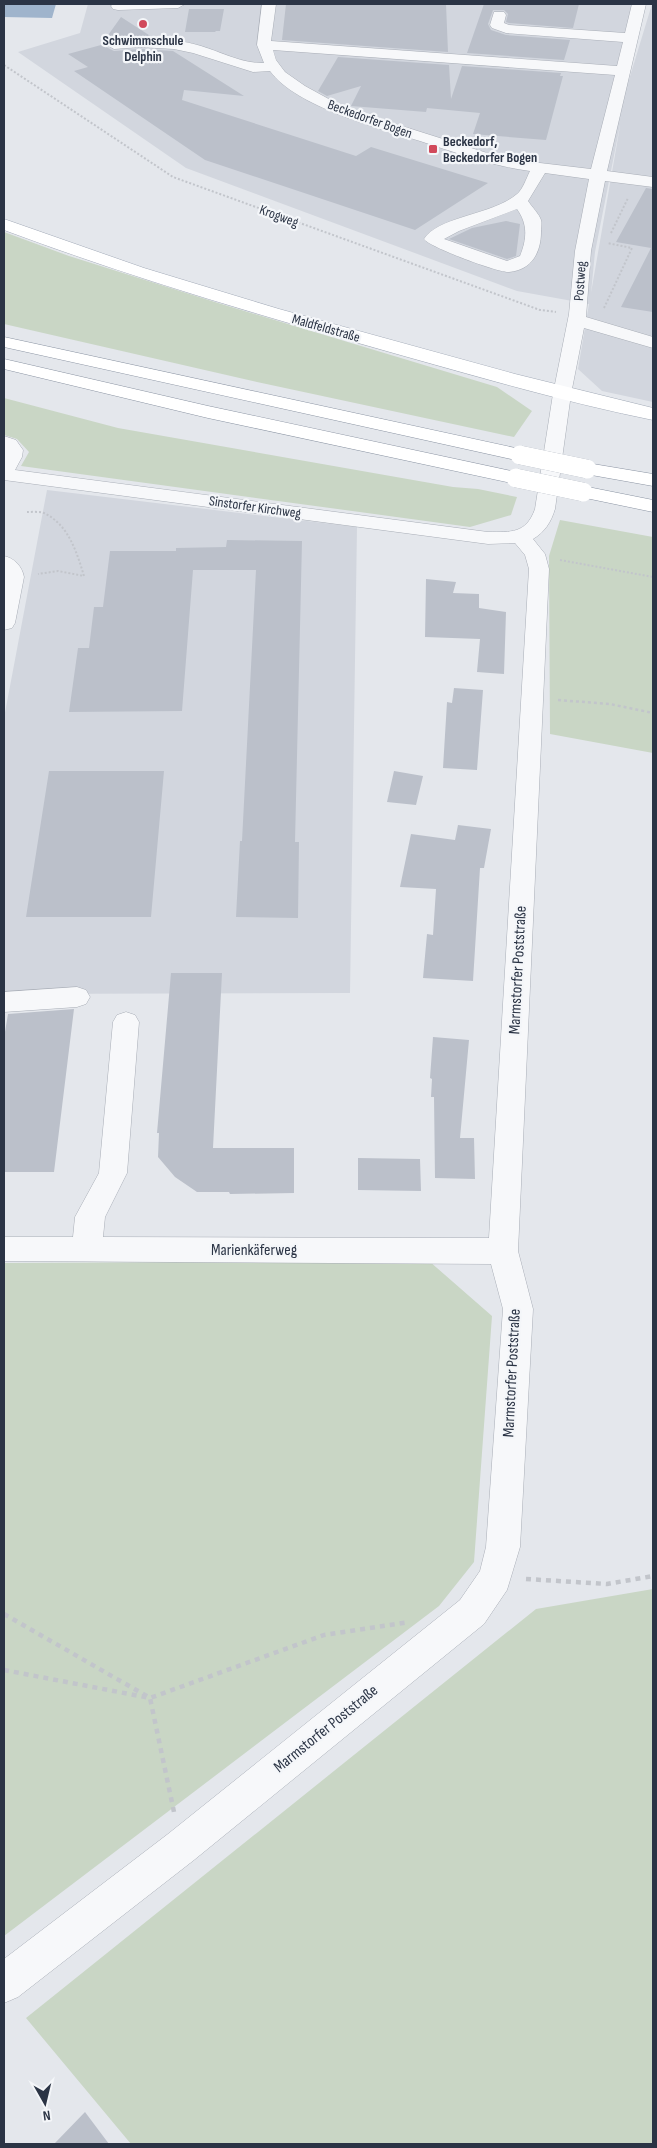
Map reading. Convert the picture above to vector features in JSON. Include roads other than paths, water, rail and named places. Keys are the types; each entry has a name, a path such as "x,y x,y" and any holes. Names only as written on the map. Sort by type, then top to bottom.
{"main road":[{"name":"Maldfeldstraße","path":"4,224 74,251 226,300 562,394 653,414"},
{"path":"4,342 520,455 653,480"},
{"path":"4,364 218,414 653,506"}],"street":[{"path":"118,6 178,4"},
{"path":"269,4 264,46 623,71"},
{"name":"Postweg","path":"514,538 533,531 542,522 562,394 577,317 582,251 598,174 639,4"},
{"path":"499,15 497,25 506,29 631,38"},
{"path":"114,45 140,44 196,49 253,68 274,67"},
{"name":"Beckedorfer Bogen","path":"264,46 269,60 280,75 300,89 340,111 504,164 653,182"},
{"path":"519,200 533,220 533,244 527,259 508,267 445,246 432,238 444,230 492,213 519,200 527,192 539,169"},
{"path":"577,317 653,343"},
{"path":"4,442 9,444 14,450 4,472"},
{"name":"Sinstorfer Kirchweg","path":"4,472 478,537 514,538"},
{"name":"Marmstorfer Poststraße","path":"4,1983 181,1847 472,1612 495,1578 502,1547 518,1309 503,1252 539,569 537,558 514,538"},
{"path":"4,623 8,572"},
{"path":"4,1002 77,997"},
{"path":"88,1250 90,1217 113,1173 126,1022"},
{"name":"Marienkäferweg","path":"4,1249 503,1252"}],"water":[{"path":"4,4 56,4 52,18 4,17"}],"place":[{"name":"Schwimmschule Delphin","path":"143,24"},
{"name":"Beckedorf, Beckedorfer Bogen","path":"433,149"}]}
